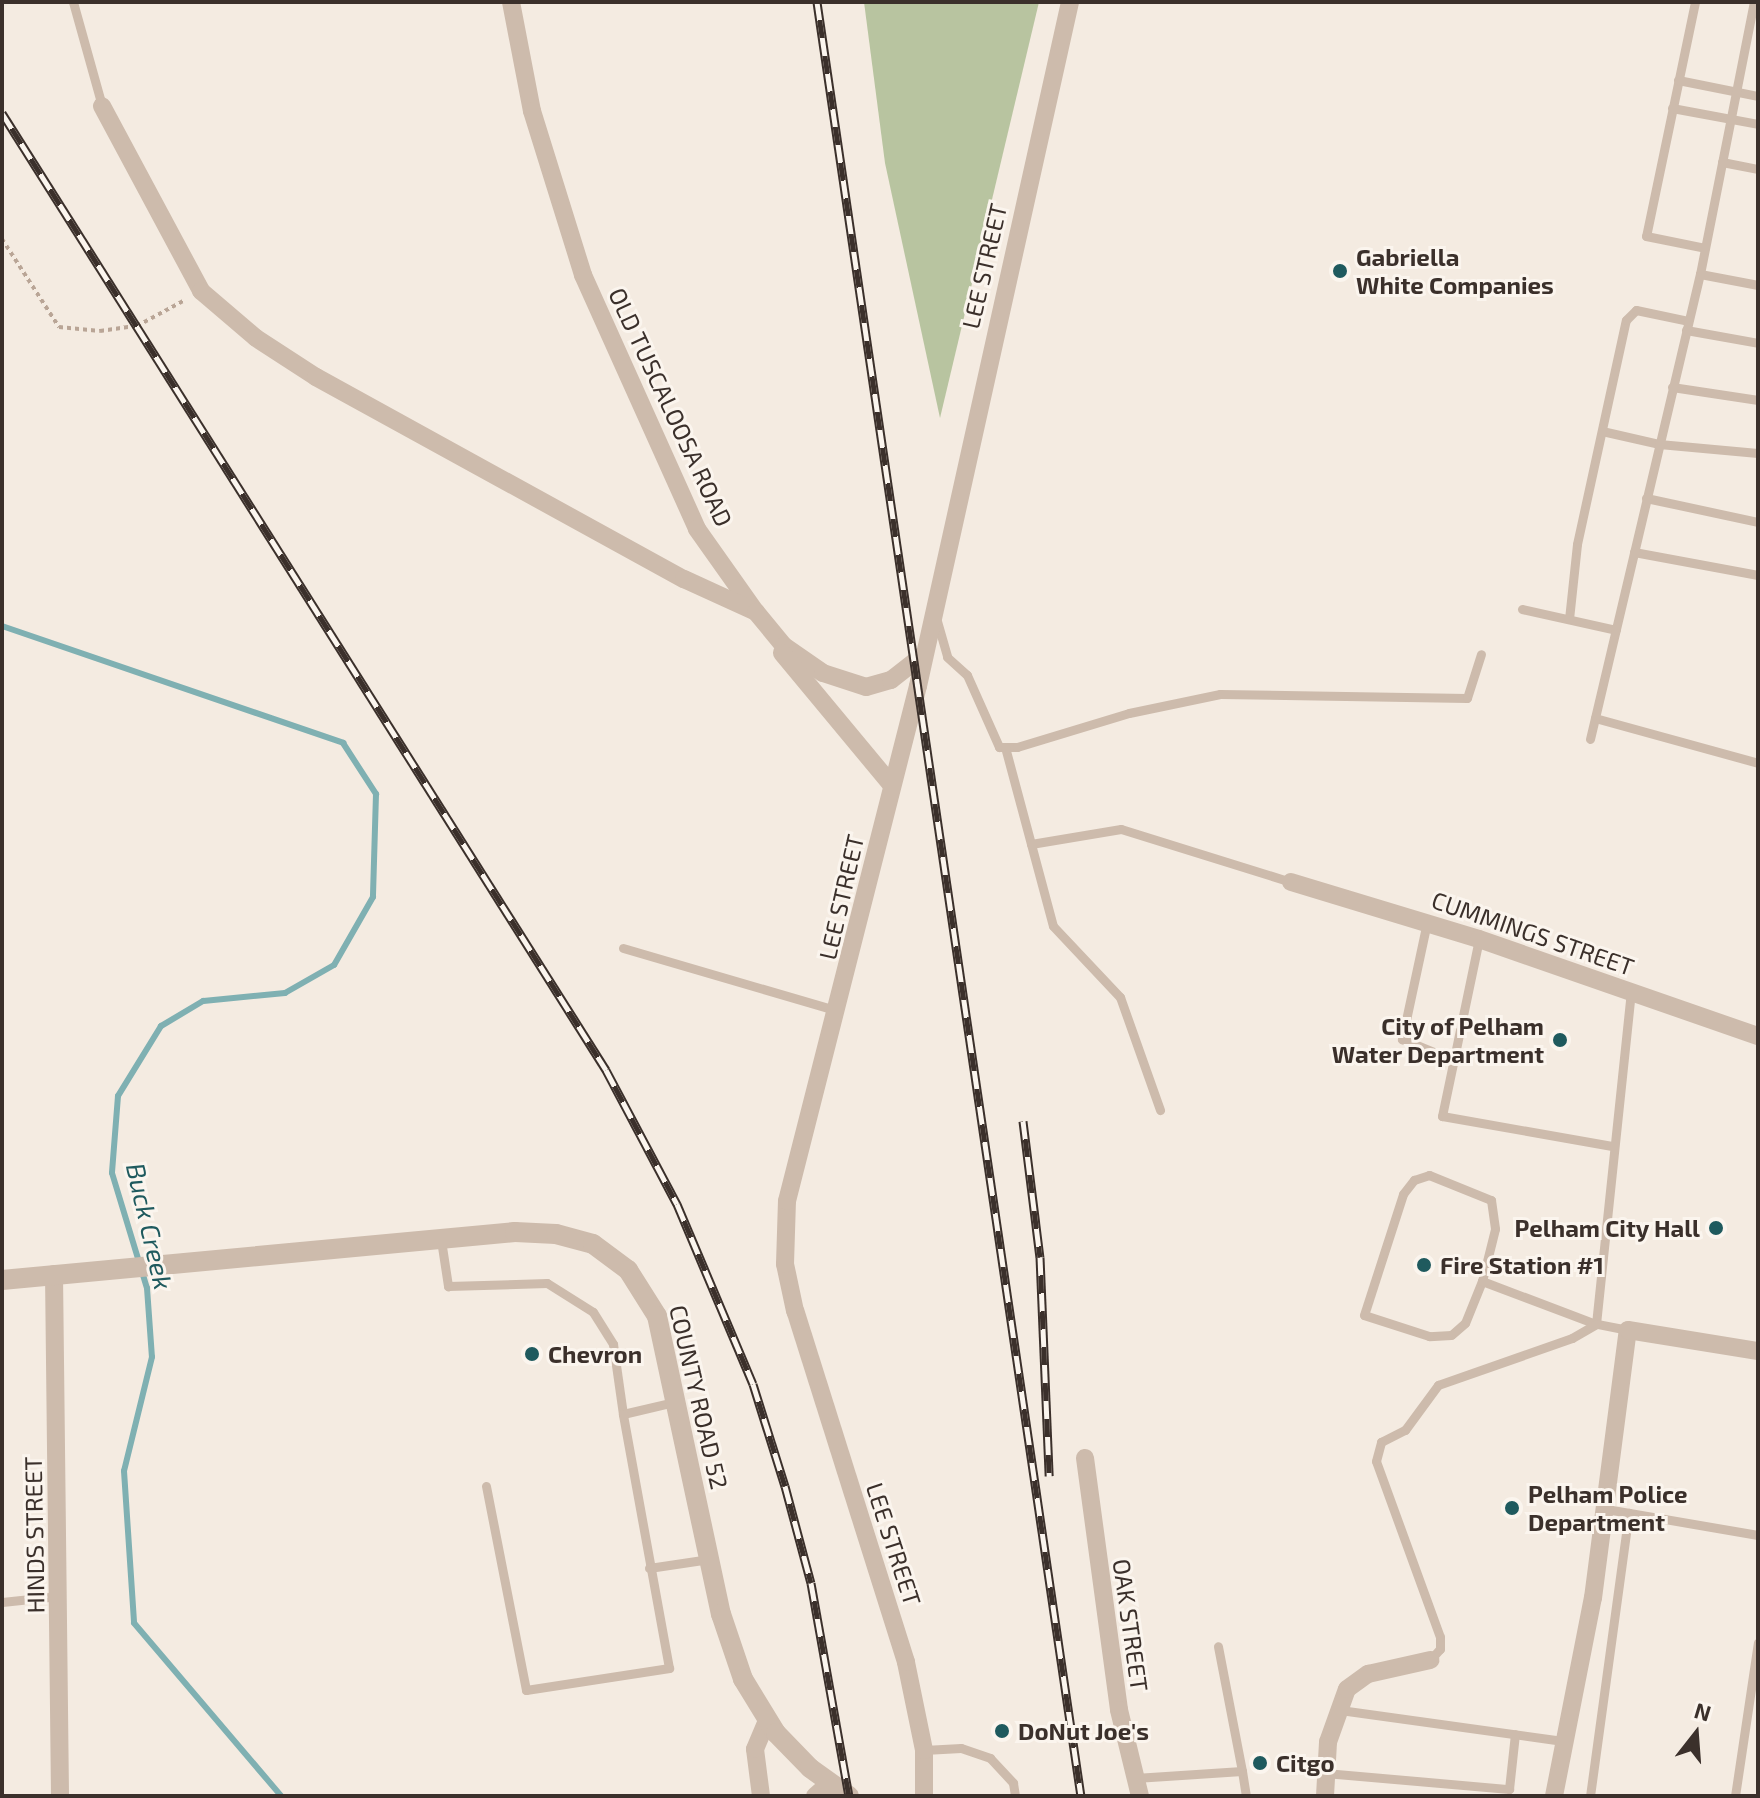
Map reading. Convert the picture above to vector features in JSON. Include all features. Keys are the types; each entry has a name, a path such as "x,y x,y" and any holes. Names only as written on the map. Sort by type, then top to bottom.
{"street":[{"name":"OLD TUSCALOOSA ROAD","path":"511,2 532,111 583,275 697,529 811,693 890,783"},
{"name":"LEE STREET","path":"924,1796 924,1750 906,1662 808,1359 785,1264 787,1201 838,1011 890,783 934,610 1070,2"},
{"path":"102,106 201,291 256,338 316,377 684,579 756,612 784,646 845,682 866,687 891,680 923,655"},
{"name":"CUMMINGS STREET","path":"1291,882 1479,939 1758,1036"},
{"name":"COUNTY ROAD 52","path":"2,1280 440,1236 539,1231 593,1244 614,1257 650,1299 677,1401 709,1559 735,1661 767,1721 822,1790 849,1796"},
{"name":"HINDS STREET","path":"54,1274 60,1796"},
{"path":"1554,1796 1606,1509 1628,1330 1758,1351"},
{"name":"OAK STREET","path":"1085,1458 1119,1710 1138,1787"},
{"path":"1325,1796 1325,1773 1336,1709 1347,1689 1368,1674 1430,1660"},
{"path":"761,1796 755,1749 767,1721"}],"lane":[{"path":"85,2 75,7 102,106"},
{"path":"1695,2 1646,236 1705,248"},
{"path":"1590,739 1700,274 1754,2"},
{"path":"1747,37 1758,40"},
{"path":"1678,80 1758,96"},
{"path":"1672,108 1758,124"},
{"path":"1722,162 1758,169"},
{"path":"1700,274 1758,285"},
{"path":"1569,619 1577,544 1626,320 1636,310 1758,343"},
{"path":"1672,387 1758,400"},
{"path":"1602,431 1659,444 1758,453"},
{"path":"1646,498 1758,522"},
{"path":"1634,552 1758,575"},
{"path":"1522,609 1616,630"},
{"path":"934,610 947,657 967,675 999,747 1220,694 1467,698 1481,654"},
{"path":"1595,718 1758,763"},
{"path":"1005,747 1053,926 1120,997 1160,1110"},
{"path":"1031,844 1121,829 1291,882"},
{"path":"1427,922 1402,1039 1453,1060"},
{"path":"1479,939 1442,1116 1613,1146"},
{"path":"623,948 838,1011"},
{"path":"1596,1324 1631,992"},
{"path":"1429,1175 1491,1200 1495,1229 1482,1281 1465,1323 1451,1335 1429,1336 1364,1315 1403,1194 1414,1180 1429,1175"},
{"path":"440,1236 448,1286 547,1283 593,1312 613,1344 649,1568 669,1668 526,1690 486,1486"},
{"path":"1482,1281 1596,1324 1628,1330"},
{"path":"1430,1660 1440,1649 1440,1637 1376,1461 1381,1442 1405,1430 1438,1385 1572,1338 1596,1324"},
{"path":"623,1414 677,1401"},
{"path":"1606,1509 1758,1535"},
{"path":"1590,1796 1629,1513"},
{"path":"649,1568 709,1559"},
{"path":"2,1602 59,1596"},
{"path":"1735,1796 1755,1684 1758,1643"},
{"path":"1218,1646 1246,1796"},
{"path":"1336,1709 1563,1741"},
{"path":"1325,1773 1509,1789 1515,1734"},
{"path":"924,1750 961,1748 990,1758 1013,1783 1015,1796"},
{"path":"1138,1787 1242,1771"}],"path":[{"path":"2,239 59,327 100,331 137,326 201,291"}],"green space":[{"path":"864,2 1039,2 940,418 885,163"}],"waterway":[{"name":"Buck Creek","path":"2,626 343,743 376,794 373,897 334,965 285,993 203,1001 161,1026 118,1096 112,1173 147,1288 152,1357 124,1471 134,1623 281,1796"}],"railway":[{"path":"817,2 1081,1796"},
{"path":"2,113 606,1070 677,1204 753,1384 785,1486 811,1583 849,1796"},
{"path":"1023,1121 1040,1257 1049,1476"}],"place":[{"name":"Gabriella White Companies","path":"1340,271"},
{"name":"City of Pelham Water Department","path":"1560,1040"},
{"name":"Pelham City Hall","path":"1716,1228"},
{"name":"Fire Station #1","path":"1424,1265"},
{"name":"Chevron","path":"532,1354"},
{"name":"Pelham Police Department","path":"1512,1508"},
{"name":"DoNut Joe's","path":"1002,1731"},
{"name":"Citgo","path":"1260,1763"}]}
